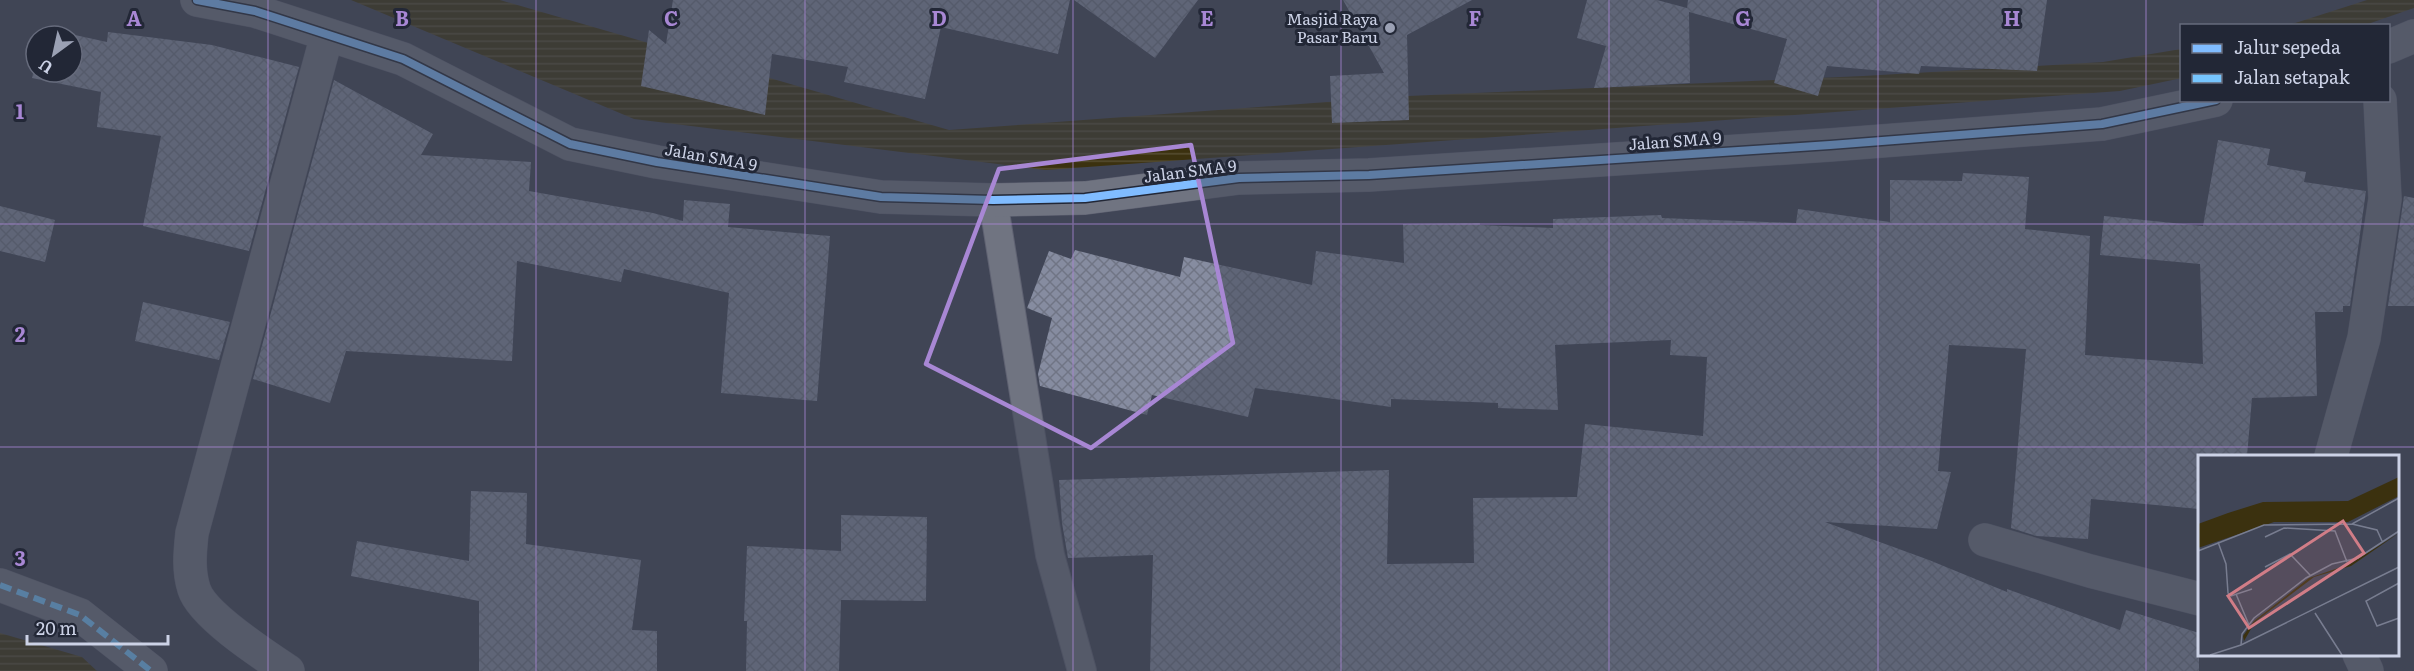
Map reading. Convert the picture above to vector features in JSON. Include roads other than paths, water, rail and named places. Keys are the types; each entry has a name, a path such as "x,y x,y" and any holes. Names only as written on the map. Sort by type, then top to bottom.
{"street":[{"name":"Jalan SMA 9","path":"196,0 255,11 403,59 570,144 657,162 880,197 993,200 1084,198 1239,178 1369,175 2091,125 2206,102"},
{"path":"288,671 208,610 195,592 189,571 191,542 217,435 327,36"},
{"path":"2390,45 2414,36"},
{"path":"2331,455 2364,338 2385,198 2380,102"},
{"path":"1985,540 2090,571 2198,599"},
{"path":"0,585 80,615 151,671"},
{"path":"2360,656 2367,671"}],"lane":[{"path":"993,200 1050,555 1082,671"}],"place":[{"name":"Masjid Raya Pasar Baru","path":"1390,28"}]}
